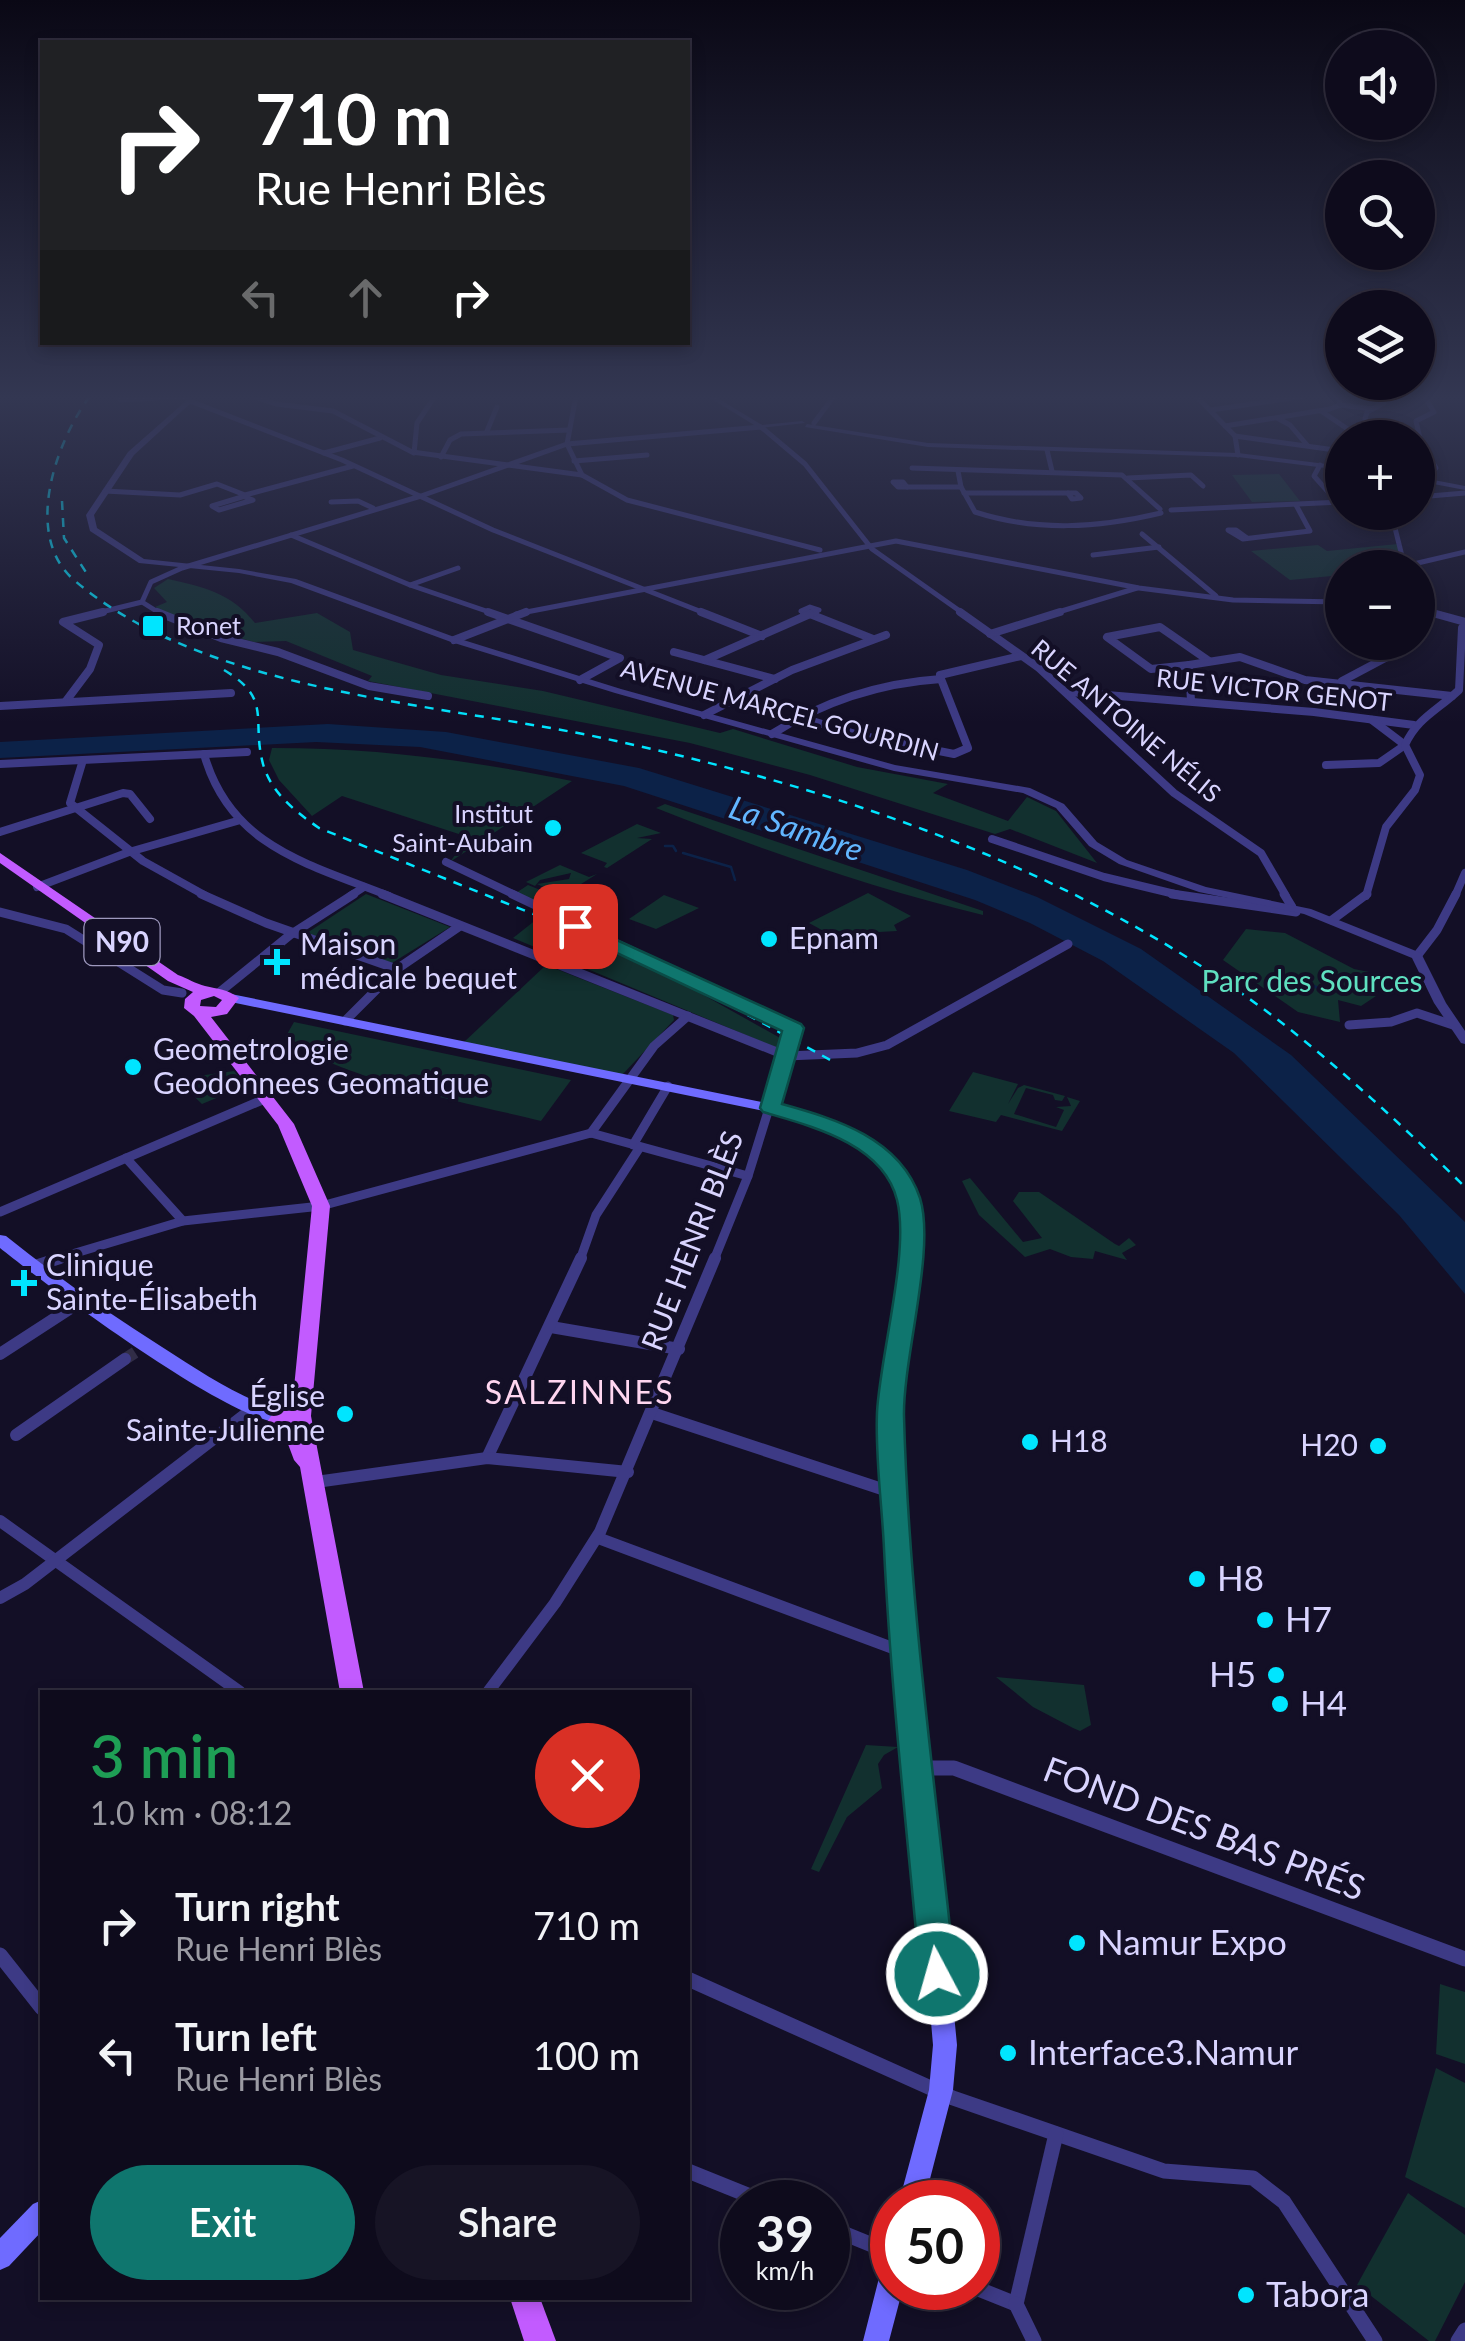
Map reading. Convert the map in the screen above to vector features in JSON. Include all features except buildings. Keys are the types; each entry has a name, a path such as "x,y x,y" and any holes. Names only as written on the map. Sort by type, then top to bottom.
{"main road":[{"name":"N90","path":"0,858 210,1001"},
{"name":"N90","path":"39,886 210,1001 218,1035 296,1142 321,1206 304,1362 292,1426"},
{"path":"210,1001 258,1004 770,1108 826,1124 863,1142 895,1172 909,1200 910,1241 890,1412 894,1494 945,2044 941,2090 918,2180"},
{"path":"0,1240 142,1347 251,1410 251,1414 292,1426 316,1493 352,1690"},
{"path":"0,2257 40,2216"},
{"path":"527,2300 540,2341"},
{"path":"876,2341 884,2310"}],"street":[{"name":"AVENUE MARCEL GOURDIN","path":"96,505 90,515 93,529 142,561 239,571 294,582 454,640 580,680 894,768 1026,790 1060,806 1093,844 1122,862 1202,890 1292,907 1417,956"},
{"path":"215,505 212,506 219,510 235,505"},
{"path":"366,505 374,509"},
{"path":"66,701 90,670 100,645 64,622 142,602 151,582 182,568 388,505"},
{"path":"443,505 762,636"},
{"path":"647,505 824,552"},
{"name":"RUE ANTOINE NÉLIS","path":"837,505 867,544 1069,692 1174,793 1260,853 1292,907"},
{"path":"970,505 974,512 1040,527 1171,510 1290,505"},
{"path":"1154,505 1160,511"},
{"path":"1244,540 1310,531 1296,505"},
{"path":"1142,534 1216,597"},
{"path":"290,535 410,585 620,658 580,680"},
{"path":"454,640 502,618 867,544 914,542 1139,588 1216,597 1325,601"},
{"path":"1084,548 1095,556 1159,547"},
{"path":"1435,560 1465,552"},
{"path":"410,585 458,568"},
{"path":"990,634 1139,588"},
{"path":"142,602 165,617 221,638 278,652 369,686 428,696"},
{"path":"705,660 810,614 873,639"},
{"path":"1435,614 1460,624"},
{"path":"1435,615 1460,624"},
{"path":"1326,765 1380,763 1405,745 1414,725 1427,710 1453,696 1460,686 1460,624"},
{"path":"1209,661 1160,627 1108,636 1151,668 1189,665 1240,657 1293,678 1453,696"},
{"path":"704,715 730,698 847,646 886,635"},
{"path":"674,652 776,679"},
{"path":"798,717 859,735 954,754 962,752 968,748 940,675 1022,656"},
{"path":"1340,682 1381,660"},
{"path":"1189,665 1191,701"},
{"path":"772,734 798,717 906,680 942,679"},
{"name":"RUE VICTOR GENOT","path":"1069,692 1414,725"},
{"path":"0,706 232,693"},
{"path":"1332,920 1366,896 1386,827 1415,790 1420,775 1405,745 1371,719"},
{"path":"0,764 247,752"},
{"path":"204,754 217,795 237,821 284,854 787,1056 887,1046 1068,944"},
{"path":"83,760 70,803 129,852 196,892 290,935 397,969"},
{"path":"0,832 74,807 130,794 150,819"},
{"path":"39,886 129,852 237,821"},
{"path":"992,839 1051,861 1199,901 1307,912"},
{"path":"446,862 794,1028 787,1056"},
{"path":"1465,873 1440,919 1435,939 1417,956 1465,1040"},
{"path":"0,912 66,929 163,990 210,1001 290,935 364,887"},
{"path":"345,1021 397,969 460,926"},
{"path":"1349,1025 1391,1022 1417,1013 1453,1025"},
{"path":"591,1133 654,1046 688,1016"},
{"name":"RUE HENRI BLÈS","path":"490,1690 543,1622 598,1538 748,1176 787,1056"},
{"path":"487,1458 551,1327 596,1215 668,1086"},
{"path":"1,1209 267,1098"},
{"path":"32,1267 183,1221 321,1206 591,1133 748,1176"},
{"path":"126,1158 183,1221"},
{"path":"0,1354 80,1302"},
{"path":"551,1327 679,1349"},
{"path":"16,1435 125,1359"},
{"path":"0,1598 54,1562 251,1410"},
{"path":"652,1413 894,1494"},
{"path":"316,1493 487,1458 628,1472"},
{"path":"0,1521 237,1690"},
{"path":"598,1538 906,1653"},
{"name":"FOND DES BAS PRÉS","path":"920,1768 954,1768 1465,1959"},
{"path":"0,1955 40,2005"},
{"path":"690,1980 953,2098 1180,2175 1235,2174 1270,2188 1284,2202 1375,2341"},
{"path":"1034,2341 1016,2304 1056,2134"},
{"path":"690,2172 720,2184"},
{"path":"1000,2298 1016,2304"},
{"path":"1458,2341 1465,2330"}],"green space":[{"path":"1398,544 1399,550 1337,550"},
{"path":"1318,545 1326,550 1325,577 1290,580 1251,551"},
{"path":"168,579 226,598 255,623 317,613 350,632 353,650 441,675 543,691 720,733 733,729 857,767 948,784 933,793 1008,821 1027,797 1056,811 1097,863 1010,829 995,834 810,775 690,743 368,681 372,676 286,641 254,642 194,625 155,607 167,602 154,588"},
{"path":"272,748 423,757 572,781 450,862 468,837 342,796 312,816 279,780 269,760"},
{"path":"665,804 983,911 983,915 818,867 656,808"},
{"path":"637,824 661,833 637,838 652,839 607,868 607,863 581,853"},
{"path":"560,865 589,877 597,874 562,896 537,884 569,879 571,873 540,880 535,886 526,882"},
{"path":"528,885 560,898 608,928 599,935 513,895"},
{"path":"868,893 911,916 894,925 897,931 879,932 864,944 839,931 831,935 809,923"},
{"path":"366,894 450,927 392,963 307,933"},
{"path":"664,895 699,908 656,929 629,919"},
{"path":"537,919 673,978 782,1039 777,1048 513,938"},
{"name":"Parc des Sources","path":"1246,929 1285,933 1354,969 1369,972 1363,975 1371,980 1361,987 1376,996 1361,1006 1338,1000 1340,1022 1298,1012 1223,960"},
{"path":"546,965 673,1015 674,1020 622,1075 463,1043"},
{"path":"294,1022 571,1080 541,1121 406,1088 336,1065 286,1036"},
{"path":"234,1071 240,1078 226,1085 231,1092 202,1104 176,1079"},
{"path":"973,1072 1018,1084 1008,1104 1024,1085 1065,1096 1062,1101 1055,1100 1053,1095 1026,1088 1014,1114 1056,1127 1064,1110 1056,1107 1071,1106 1067,1097 1080,1101 1062,1131 1001,1115 996,1122 949,1111"},
{"path":"970,1178 1023,1242 1042,1238 1013,1201 1019,1192 1039,1192 1115,1244 1119,1246 1129,1238 1136,1245 1122,1253 1127,1260 1095,1251 1093,1259 1071,1257 1050,1249 1025,1257 979,1215 962,1181"},
{"path":"996,1677 1084,1685 1091,1725 1080,1731 1073,1728 1033,1707"},
{"path":"866,1745 898,1747 878,1764 882,1788 847,1817 819,1872 811,1869"},
{"path":"1440,1984 1465,1992 1465,2064 1436,2054"},
{"path":"1436,2068 1465,2083 1465,2208 1405,2177"},
{"path":"1408,2193 1465,2235 1465,2282 1435,2341 1429,2341 1357,2285"}],"water":[{"name":"La Sambre","path":"328,724 446,732 639,768 967,870 1037,897 1141,949 1291,1055 1465,1222 1465,1294 1399,1215 1234,1053 1103,961 975,900 624,786 420,747 316,742 0,758 0,742"}],"waterway":[{"path":"665,846 673,846 676,851"},
{"path":"683,853 731,867 735,880"},
{"path":"1290,982 1307,983 1327,992"}],"tunnel":[{"path":"125,1359 139,1350"}],"railway":[{"path":"48,505 50,539 59,561 74,580 128,618 190,648 328,689 607,739 785,784 961,844 1045,881 1128,923 1207,970 1282,1023 1465,1187"},
{"path":"62,505 64,538 89,577"},
{"path":"224,670 255,701 263,764 272,784 293,808 319,828 588,936 682,979 834,1062"}],"place":[{"name":"Ronet","path":"153,626"},
{"name":"Institut Saint-Aubain","path":"553,828"},
{"name":"Epnam","path":"769,939"},
{"name":"Maison médicale bequet","path":"277,962"},
{"name":"Geometrologie Geodonnees Geomatique","path":"133,1067"},
{"name":"Clinique Sainte-Élisabeth","path":"24,1283"},
{"name":"Église Sainte-Julienne","path":"345,1414"},
{"name":"H18","path":"1030,1442"},
{"name":"H20","path":"1378,1446"},
{"name":"H8","path":"1197,1579"},
{"name":"H7","path":"1265,1620"},
{"name":"H5","path":"1276,1675"},
{"name":"H4","path":"1280,1704"},
{"name":"Namur Expo","path":"1077,1943"},
{"name":"Interface3.Namur","path":"1008,2053"},
{"name":"Tabora","path":"1246,2295"}],"district":[{"name":"SALZINNES","path":"580,1393"}],"route":[{"path":"575,926 794,1028 770,1108 826,1124 863,1142 895,1172 909,1200 910,1241 890,1412 906,1653 937,1974"}]}
